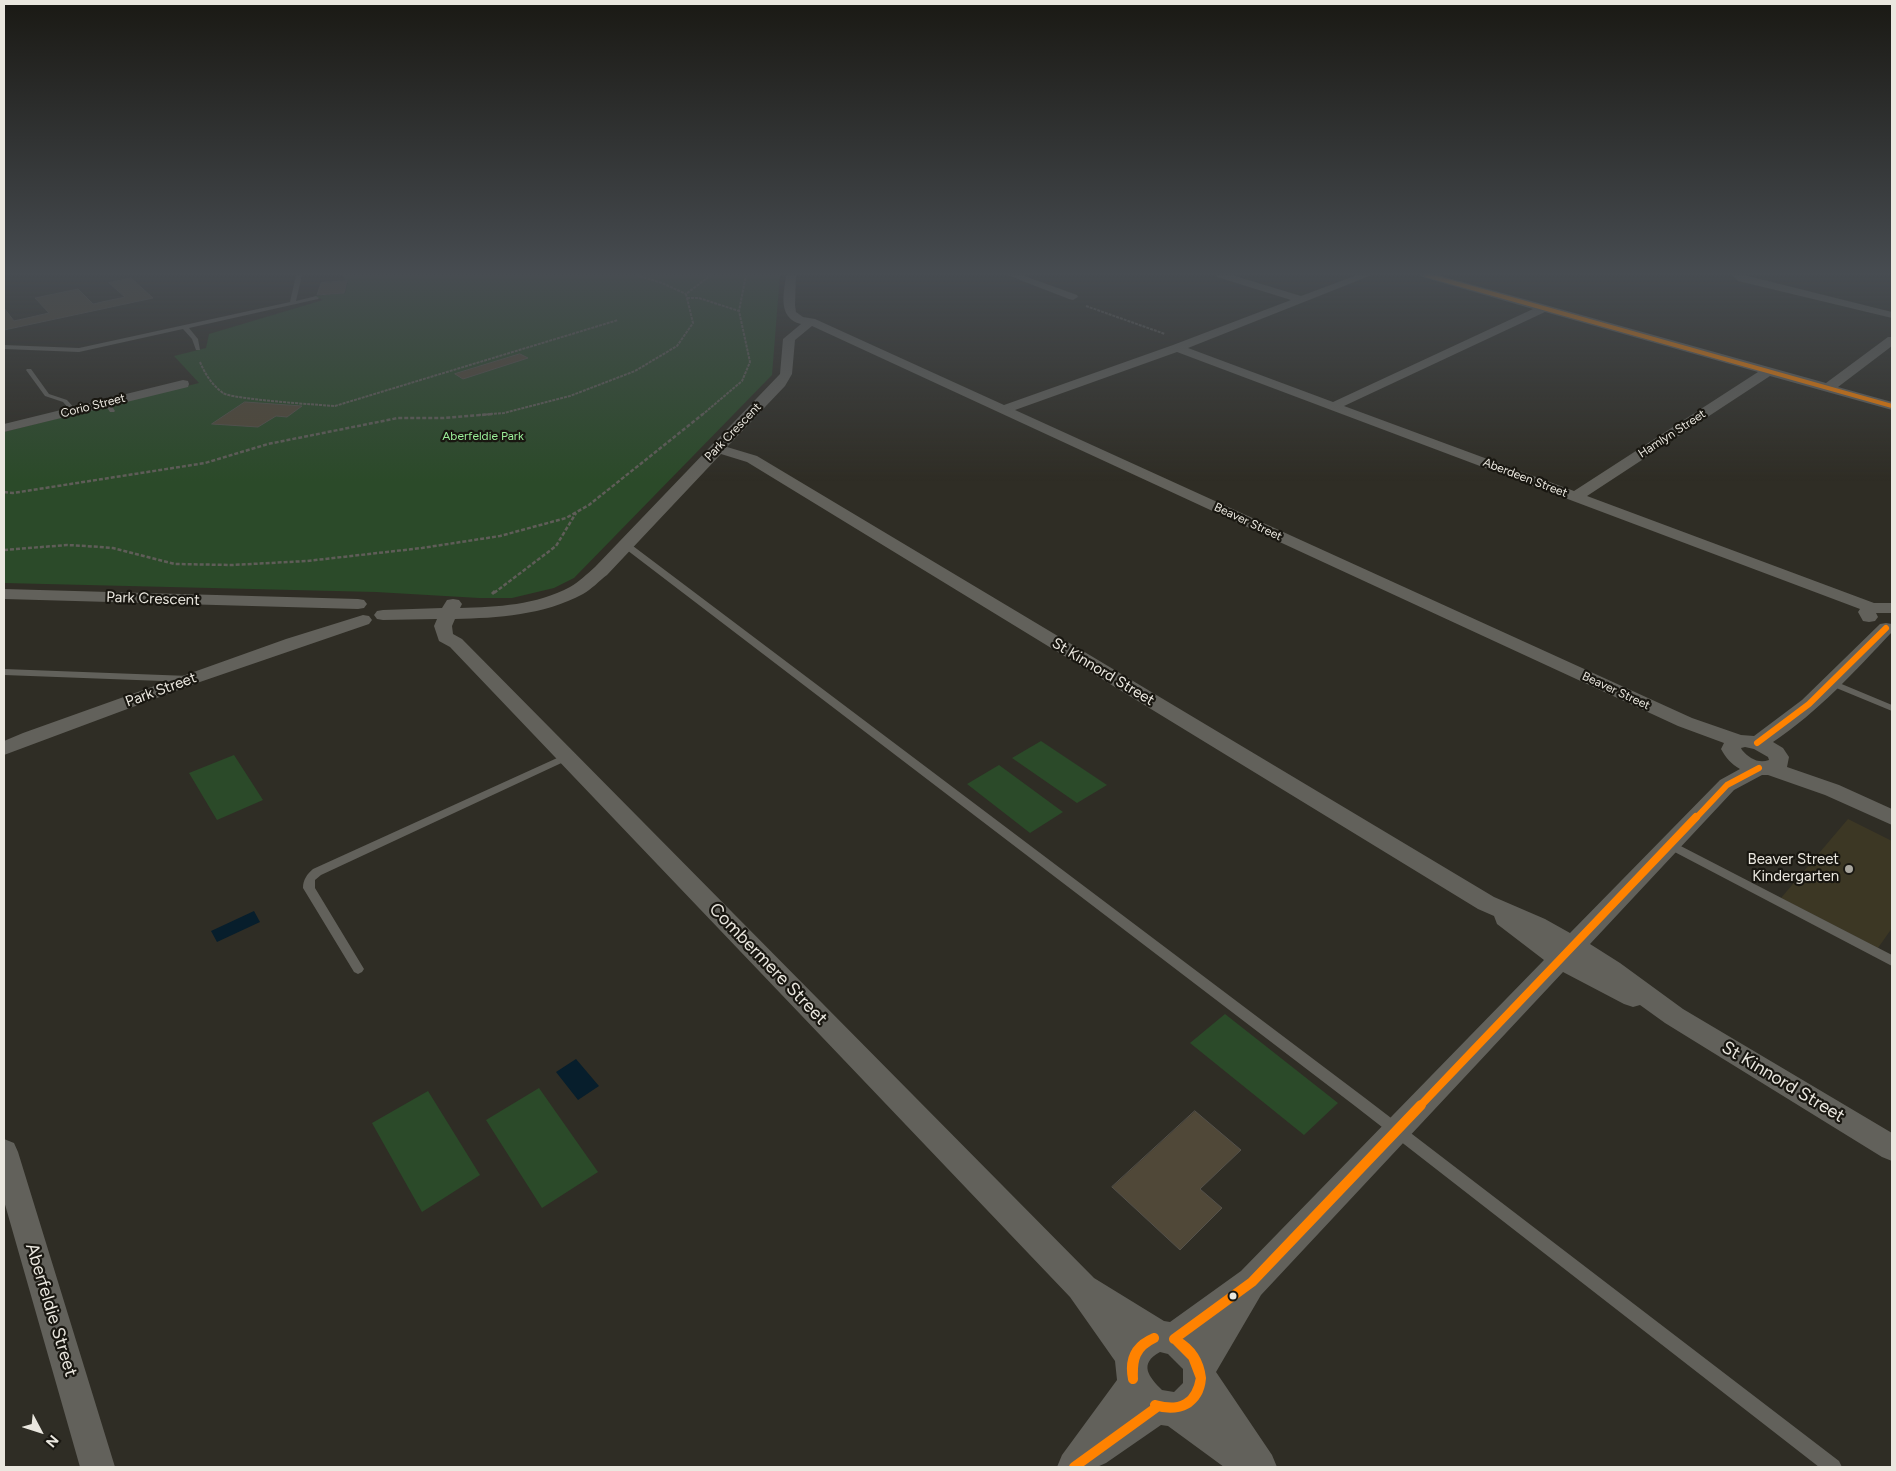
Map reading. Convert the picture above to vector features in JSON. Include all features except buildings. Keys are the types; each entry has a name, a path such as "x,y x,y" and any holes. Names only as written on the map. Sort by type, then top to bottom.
{"street":[{"name":"Park Crescent","path":"4,594 302,604 352,613 386,610 412,612 464,608 510,611 546,603 579,589 591,579 626,545 780,383 786,374 789,344"},
{"name":"Beaver Street","path":"860,344 1892,818"},
{"path":"1002,410 1189,344"},
{"path":"1334,406 1468,344"},
{"path":"1671,344 1892,406"},
{"path":"1828,388 1887,344"},
{"name":"Aberdeen Street","path":"1183,346 1334,406 1872,608"},
{"name":"Hamlyn Street","path":"1576,497 1768,371"},
{"name":"Corio Street","path":"4,428 74,411 109,407 182,384"},
{"name":"St Kinnord Street","path":"717,448 752,460 1486,903 1526,936 1567,952 1601,982 1674,1016 1892,1148"},
{"name":"Combermere Street","path":"464,608 443,626 448,640 456,643 1081,1286 1149,1389 1253,1467"},
{"path":"1149,1389 1142,1343 1166,1338 1252,1282 1756,755 1889,629 1869,617 1867,612 1872,608 1892,608"},
{"name":"Park Street","path":"4,745 292,642 352,613"},
{"name":"Park Street","path":"4,749 30,737"},
{"name":"Aberfeldie Street","path":"4,1152 98,1467"},
{"path":"1149,1389 1184,1406 1192,1400 1198,1391 1200,1375 1252,1282"},
{"name":"Combermere Street","path":"1081,1286 1166,1338"},
{"path":"1166,1338 1190,1350 1200,1375 1260,1467"},
{"path":"1077,1464 1149,1389"}],"lane":[{"path":"4,347 75,351 109,344"},
{"path":"196,344 198,350"},
{"path":"29,370 47,395 65,402 74,411"},
{"path":"626,545 1397,1130 1833,1467"},
{"path":"4,672 190,679"},
{"path":"1832,683 1892,708"},
{"path":"358,969 309,888 308,882 312,876 317,872 566,757"},
{"path":"1671,844 1892,961"}],"path":[{"path":"198,350 199,361 206,376 224,395 334,406 540,344"},
{"path":"4,492 22,492 204,463 268,444 398,418 444,418 504,413 570,396 635,371 680,344"},
{"path":"4,550 67,545 113,548 175,564 198,566 308,561 422,548 500,536 535,528 566,518 597,499 694,422 742,381 750,362 746,344"},
{"path":"1177,344 1183,346"},
{"path":"464,608 488,596 556,546 576,512"}],"shaded area":[{"name":"Beaver Street Kindergarten","path":"1848,819 1892,841 1892,928 1878,948 1781,898"}],"green space":[{"name":"Aberfeldie Park","path":"207,344 775,344 772,375 574,578 554,588 512,598 479,598 376,592 4,583 4,432 199,383 174,356 206,348"},
{"path":"1041,741 1107,785 1077,803 1012,758"},
{"path":"234,755 263,800 217,820 189,773"},
{"path":"999,765 1063,812 1030,833 967,784"},
{"path":"1225,1014 1338,1103 1304,1135 1190,1043"},
{"path":"539,1088 598,1172 542,1208 486,1120"},
{"path":"428,1091 480,1175 422,1212 372,1123"}],"water":[{"path":"254,911 260,922 217,942 211,931"},
{"path":"576,1059 599,1086 578,1100 556,1072"}],"transit line":[{"path":"1670,344 1892,406"},
{"path":"1757,743 1809,704 1886,628"},
{"path":"1174,1339 1252,1282 1727,785 1759,768"},
{"path":"1133,1379 1131,1365 1134,1353 1141,1344 1154,1338"},
{"path":"1133,1379 1132,1365 1135,1354 1142,1345 1154,1338"},
{"path":"1177,1341 1187,1347 1194,1356 1199,1366 1201,1378"},
{"path":"1177,1341 1193,1357 1201,1378"},
{"path":"1155,1405 1171,1408 1186,1405 1196,1395 1201,1378"},
{"path":"1155,1405 1171,1409 1186,1405 1197,1394 1201,1378"},
{"path":"1074,1467 1157,1407"}],"place":[{"name":"Beaver Street Kindergarten","path":"1849,869"}]}
